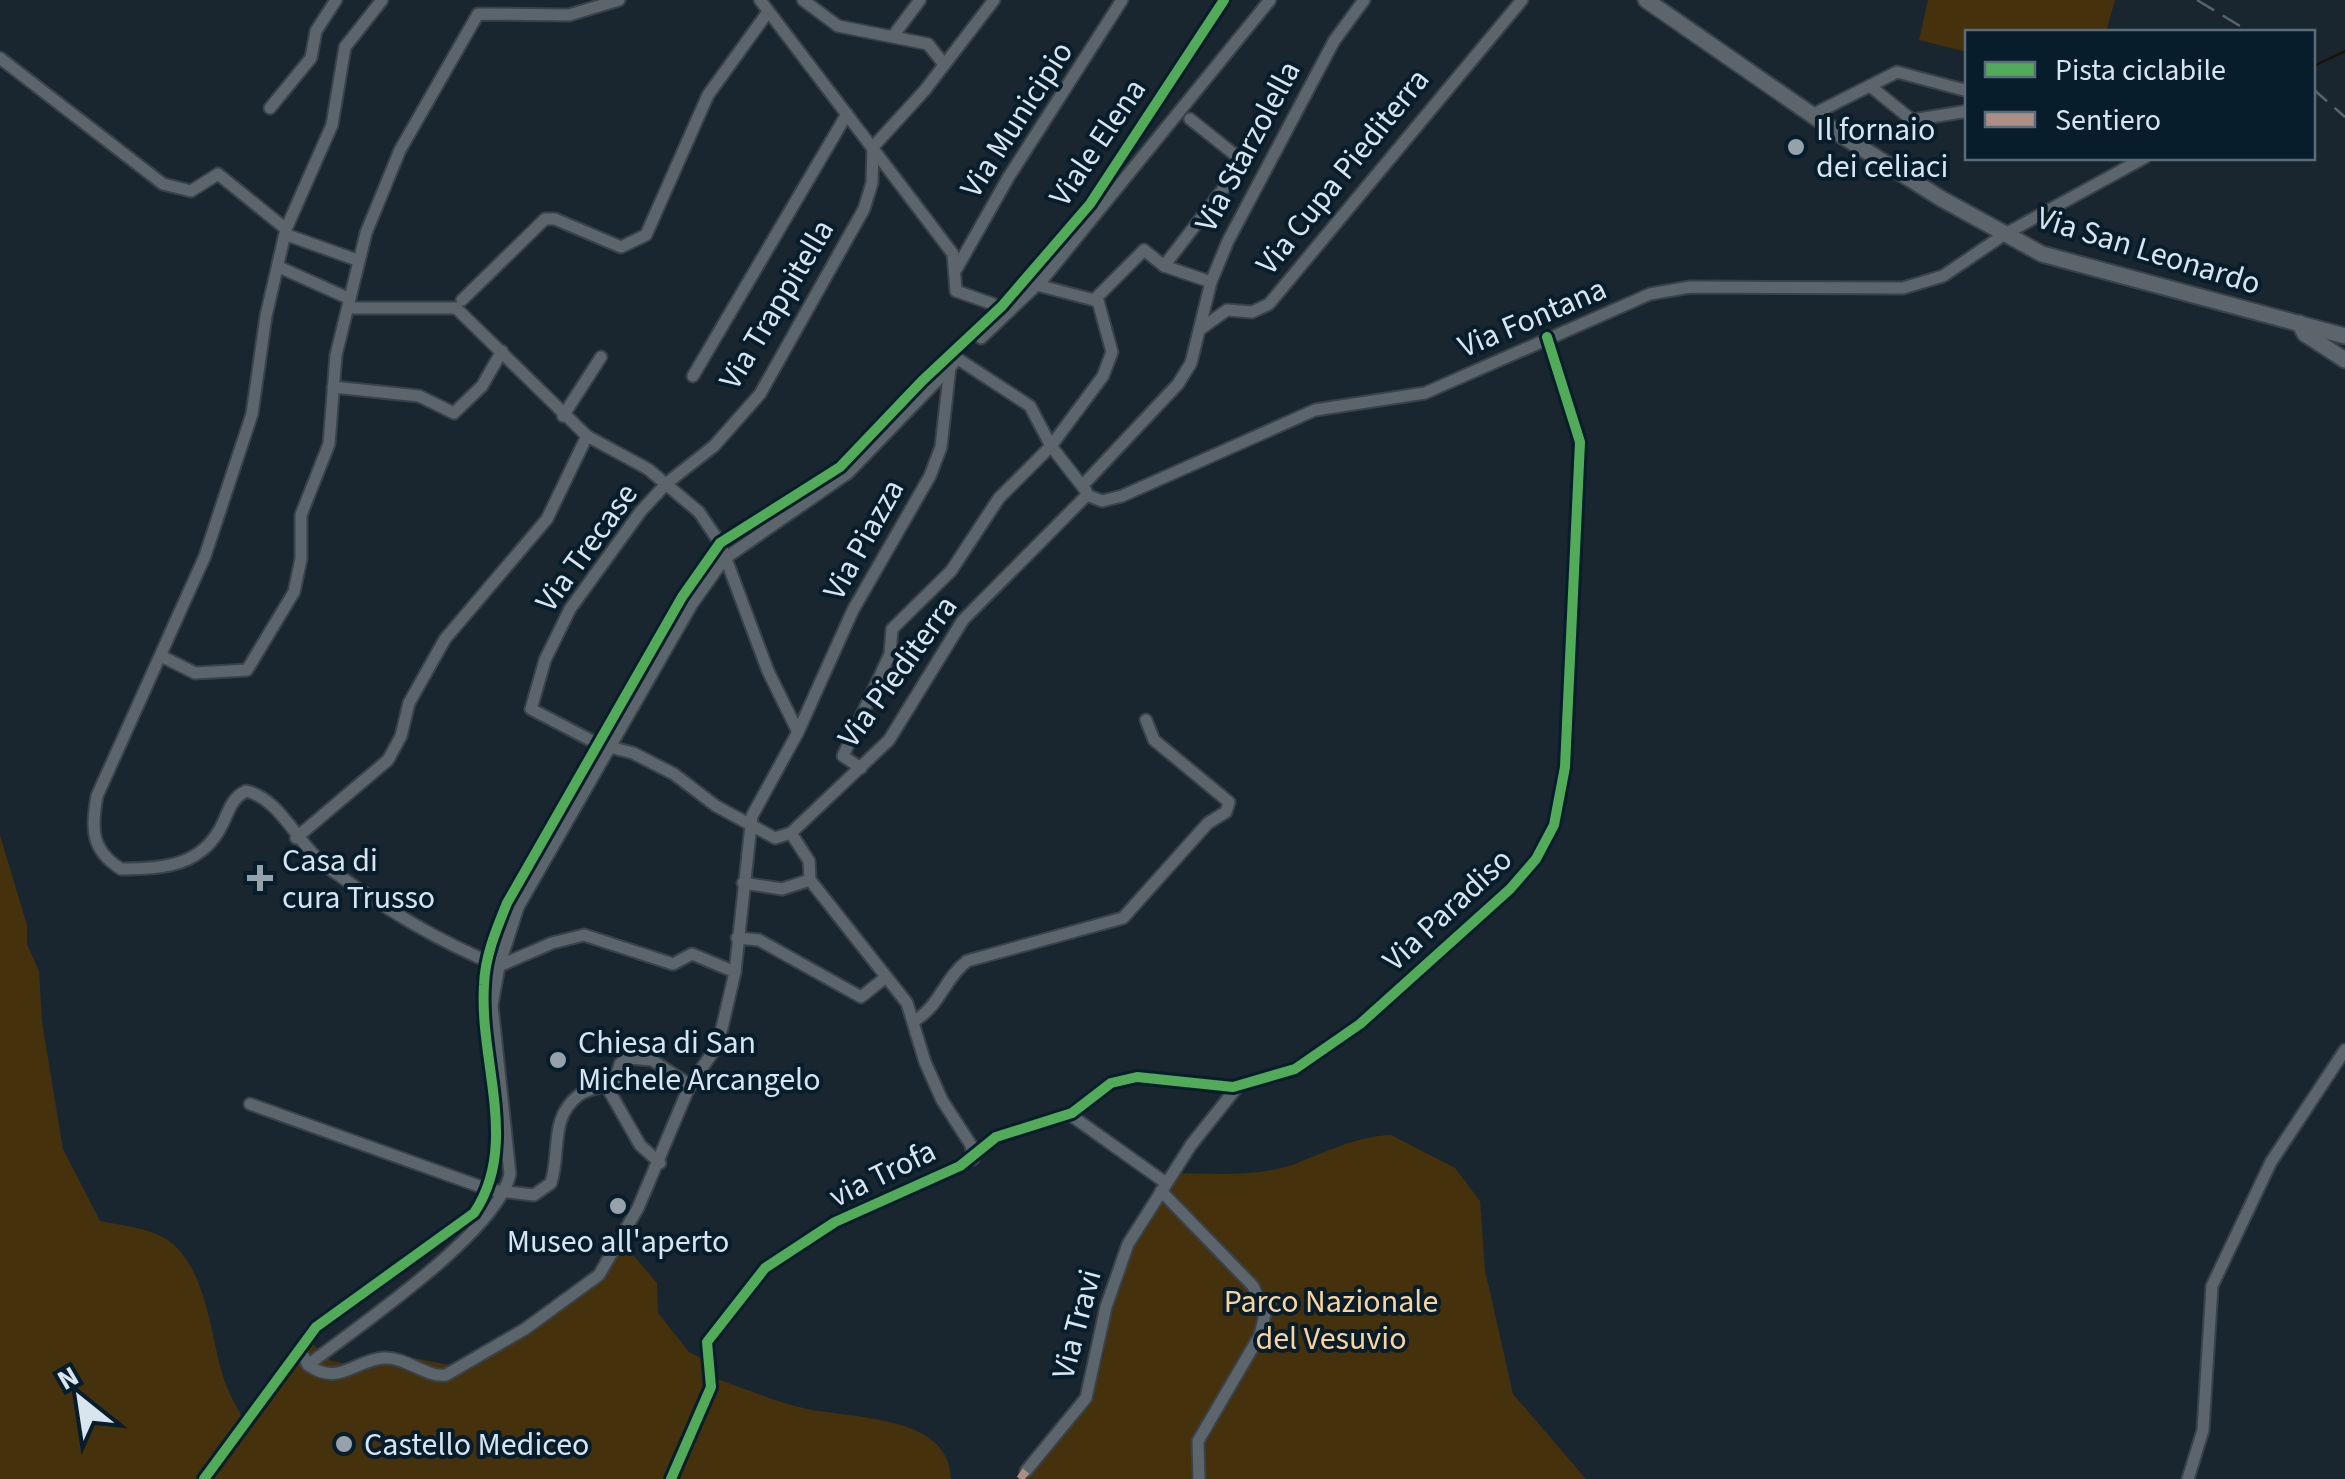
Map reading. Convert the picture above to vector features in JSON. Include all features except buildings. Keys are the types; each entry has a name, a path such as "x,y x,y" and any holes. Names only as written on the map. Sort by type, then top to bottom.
{"main road":[{"name":"Via San Leonardo","path":"1646,0 1940,198 2042,254 2345,336"},
{"path":"2299,324 2305,334 2345,360"}],"street":[{"path":"270,108 311,58 316,31 336,0"},
{"path":"382,0 345,47 332,125 287,232 266,316 252,414 240,454 205,556 97,796 92,823 96,846 120,869 189,861 216,838 236,796 246,791 272,804 296,838 327,868 424,932 492,964 584,935 673,964 692,954 735,972"},
{"path":"160,656 203,674 252,666 294,592 301,514 329,444 336,355 350,304 356,260 390,172 478,7 569,14 619,0"},
{"path":"760,0 953,254 956,291 1006,308"},
{"path":"803,0 838,26 928,44 943,63"},
{"path":"893,36 920,0"},
{"path":"873,147 924,90 994,0"},
{"name":"Via Municipio","path":"957,268 1008,178 1122,0"},
{"name":"Viale Elena","path":"1006,308 1090,204 1224,0"},
{"name":"Viale Elena","path":"1006,308 1037,285 1270,0"},
{"name":"Via Starzolella","path":"1202,328 1211,282 1262,176 1334,40 1364,0"},
{"name":"Via Cupa Piediterra","path":"1202,328 1227,310 1252,312 1269,304 1522,0"},
{"path":"462,300 546,219 621,248 646,235 708,95 768,12"},
{"path":"0,58 162,184 191,191 218,174 287,232 356,260"},
{"path":"1812,115 1898,72 1965,90"},
{"path":"1870,86 1912,120 1965,111"},
{"path":"694,376 847,114"},
{"path":"1190,119 1262,176"},
{"name":"Via Trappitella","path":"686,468 714,446 773,374 864,208 872,183 873,147"},
{"name":"Via Fontana","path":"1085,490 1102,501 1122,496 1315,410 1425,393 1650,294 1690,287 1903,288 1943,276 2005,234 2140,160"},
{"path":"1164,266 1244,162"},
{"path":"1094,300 1144,250 1164,266 1211,282"},
{"path":"279,267 350,304 456,308 587,436 667,483 699,512 720,544 768,671 798,732"},
{"path":"1037,285 1094,300"},
{"path":"861,768 843,756 890,654 892,629 951,571 999,498 1051,446 1103,376 1112,352 1094,300"},
{"path":"308,1365 417,1280 480,1223 506,1192 510,1174 492,1005 492,964 518,907 614,747 682,620 724,559 848,473 1006,308"},
{"path":"204,1479 301,1352 316,1326 474,1214 490,1190 496,1150 484,1004 507,903 682,598 720,544 840,467 922,381 1006,308"},
{"path":"954,363 1030,406 1051,446 1085,490 1178,384 1191,364 1202,328"},
{"name":"Via Paradiso","path":"972,1159 996,1137 1070,1114 1122,1079 1238,1086 1295,1069 1360,1024 1510,889 1536,859 1554,825 1565,767 1580,442 1547,338"},
{"path":"333,386 419,396 454,413 482,386 502,351"},
{"path":"563,416 601,357"},
{"name":"Via Piazza","path":"750,826 853,610 930,476 941,447 954,363"},
{"path":"296,838 388,760 401,736 409,703 445,640 547,519 587,436"},
{"name":"Via Trecase","path":"598,744 532,709 534,697 557,630 570,609 641,511 686,468"},
{"name":"Via Piediterra","path":"791,833 861,768 910,709 963,620 1085,490"},
{"path":"914,1021 934,1006 954,971 967,961 1123,918 1208,823 1226,812 1229,802 1154,740 1146,720"},
{"path":"598,744 614,747 674,774 750,826 775,838 791,833 809,860 810,880 907,1004 931,1074 971,1145 972,1159"},
{"path":"301,1352 308,1365 320,1374 334,1375 382,1358 406,1362 438,1376 458,1369 525,1329 599,1274 660,1163 690,1086 718,1045 735,972 750,826"},
{"path":"743,884 782,889 810,880"},
{"path":"737,938 759,940 861,997 886,978"},
{"path":"2188,1479 2203,1430 2212,1286 2272,1162 2345,1050"},
{"path":"250,1104 490,1190 534,1195 543,1192 554,1171 557,1128 563,1114 578,1096 616,1081 620,1064 638,1057 652,1060 690,1086"},
{"path":"607,1086 640,1145 660,1163"},
{"name":"Via Travi","path":"1026,1471 1086,1398 1106,1307 1121,1263 1164,1187 1238,1086"},
{"path":"1070,1114 1164,1187 1253,1286 1265,1314 1260,1335 1198,1441 1198,1479"},
{"name":"via Trofa","path":"671,1479 710,1387 707,1342 765,1268 834,1222 972,1159"}],"green space":[{"path":"1928,0 2115,0 2107,30 1965,30 1965,52 1919,40"},
{"path":"0,835 27,925 27,944 39,971 42,1022 63,1149 100,1221 158,1235 185,1258 201,1289 225,1382 243,1419 304,1336 331,1361 354,1365 381,1352 455,1366 532,1321 592,1275 614,1233 657,1283 658,1313 689,1352 705,1360 714,1378 792,1405 916,1430 934,1442 946,1457 951,1479 0,1479"},
{"name":"Parco Nazionale del Vesuvio","path":"1391,1135 1455,1168 1480,1201 1485,1270 1513,1394 1586,1479 1016,1479 1063,1428 1093,1384 1105,1340 1100,1320 1117,1255 1165,1173 1261,1172 1292,1165 1352,1142"}],"waterway":[{"path":"2315,66 2345,51"}],"railway":[{"path":"2197,0 2247,30"},
{"path":"2315,91 2345,117"}],"marked path":[{"path":"1020,1479 1026,1471"}],"cycle path":[{"path":"204,1479 316,1327 474,1213 494,1160 496,1131 484,985 495,933 507,903 682,597 720,543 840,467 922,381 1002,306 1090,204 1224,0"},
{"path":"671,1479 711,1387 707,1342 765,1268 835,1222 960,1166 996,1137 1072,1113 1111,1083 1137,1077 1233,1087 1295,1069 1360,1024 1510,889 1536,859 1554,825 1565,767 1580,442 1547,337"}],"place":[{"name":"Il fornaio dei celiaci","path":"1796,147"},
{"name":"Casa di cura Trusso","path":"260,878"},
{"name":"Chiesa di San Michele Arcangelo","path":"558,1060"},
{"name":"Museo all'aperto","path":"618,1206"},
{"name":"Castello Mediceo","path":"344,1444"}]}
